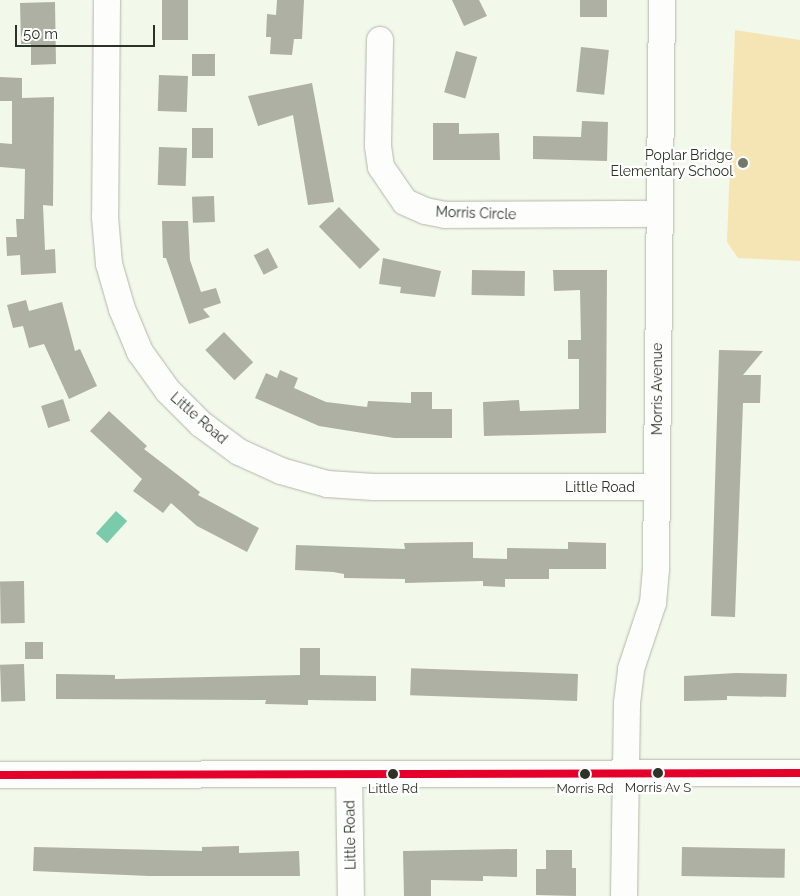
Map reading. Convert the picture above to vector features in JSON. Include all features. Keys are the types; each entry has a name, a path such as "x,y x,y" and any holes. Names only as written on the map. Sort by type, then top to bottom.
{"street":[{"name":"Little Road","path":"107,0 105,217 108,264 122,309 140,352 168,391 201,424 239,452 281,471 327,484 374,487 657,487"},
{"name":"Morris Avenue","path":"624,896 625,775 631,668 653,603 657,487 662,0"},
{"name":"Morris Circle","path":"380,40 379,153 388,180 405,202 425,211 445,215 659,214"},
{"name":"Little Road","path":"350,774 351,896"},
{"path":"0,775 800,774"}],"shaded area":[{"path":"735,30 800,40 800,261 738,258 727,242"},
{"path":"116,511 127,521 107,543 96,533"}],"building":[{"path":"162,0 188,0 188,40 162,40"},
{"path":"277,0 304,0 302,39 294,39 292,55 270,54 271,37 266,37 267,14 276,15"},
{"path":"452,0 479,0 487,16 464,26"},
{"path":"580,0 607,0 607,17 580,17"},
{"path":"55,2 56,64 31,65 31,44 21,44 20,3"},
{"path":"581,47 609,50 604,95 576,92"},
{"path":"456,51 477,57 465,98 444,92"},
{"path":"192,54 215,54 215,76 192,76"},
{"path":"159,75 188,76 187,112 158,111"},
{"path":"0,77 22,78 22,98 54,97 53,206 43,205 45,250 55,249 56,273 21,275 20,255 7,256 6,237 17,237 16,219 24,219 25,169 0,167 0,143 12,144 12,101 0,101"},
{"path":"312,83 334,202 308,205 293,115 258,126 248,96"},
{"path":"582,121 608,122 607,161 533,159 533,136 581,137"},
{"path":"433,123 459,123 459,134 499,133 500,160 433,160"},
{"path":"192,128 213,128 213,158 192,158"},
{"path":"159,147 187,148 186,186 158,185"},
{"path":"214,196 215,222 193,223 192,197"},
{"path":"339,207 380,249 360,269 319,226"},
{"path":"162,221 188,221 190,260 201,292 216,288 221,303 203,309 210,317 189,324 166,258 163,258"},
{"path":"268,248 278,268 264,275 254,255"},
{"path":"383,258 441,271 435,297 400,293 401,287 379,284"},
{"path":"472,270 525,271 525,296 472,295"},
{"path":"553,270 607,270 606,433 484,436 483,402 519,400 520,411 579,409 579,359 568,359 568,340 581,340 580,290 554,291"},
{"path":"26,300 29,311 62,302 75,351 80,349 97,386 69,399 44,344 29,348 23,326 13,328 7,305"},
{"path":"224,332 253,362 234,380 205,350"},
{"path":"719,350 763,351 743,375 761,375 760,403 743,403 735,617 711,616"},
{"path":"280,370 298,378 294,388 326,402 367,407 368,401 411,403 411,392 432,392 432,409 452,409 452,438 394,438 319,426 255,398 266,373 277,378"},
{"path":"63,399 70,421 48,428 41,406"},
{"path":"109,411 147,446 144,449 200,492 198,495 259,528 247,552 197,526 171,503 163,513 133,491 142,479 90,431"},
{"path":"473,542 473,558 507,559 507,548 568,549 568,542 606,543 606,569 549,569 549,579 505,579 505,587 483,586 483,581 405,583 405,579 344,578 344,574 333,572 295,570 296,545 405,549 404,543"},
{"path":"0,581 24,581 25,623 1,623"},
{"path":"25,642 43,642 43,659 25,659"},
{"path":"300,648 320,648 320,675 376,676 376,701 308,700 308,705 265,704 266,700 56,699 56,674 115,675 115,679 300,675"},
{"path":"24,664 25,701 1,702 0,665"},
{"path":"411,668 578,674 577,701 410,695"},
{"path":"736,673 787,674 786,697 727,696 727,700 684,701 684,676"},
{"path":"239,846 239,853 299,851 300,876 149,876 33,871 34,847 202,851 202,847"},
{"path":"682,847 785,849 784,878 681,876"},
{"path":"517,849 517,877 483,876 483,881 431,880 431,896 404,896 403,851"},
{"path":"546,850 572,850 572,868 576,868 576,896 536,895 536,869 546,869"}],"transit line":[{"path":"0,775 800,773"}],"place":[{"name":"Poplar Bridge Elementary School","path":"743,163"},
{"name":"Morris Av S","path":"658,773"},
{"name":"Little Rd","path":"393,774"},
{"name":"Morris Rd","path":"585,774"}]}
